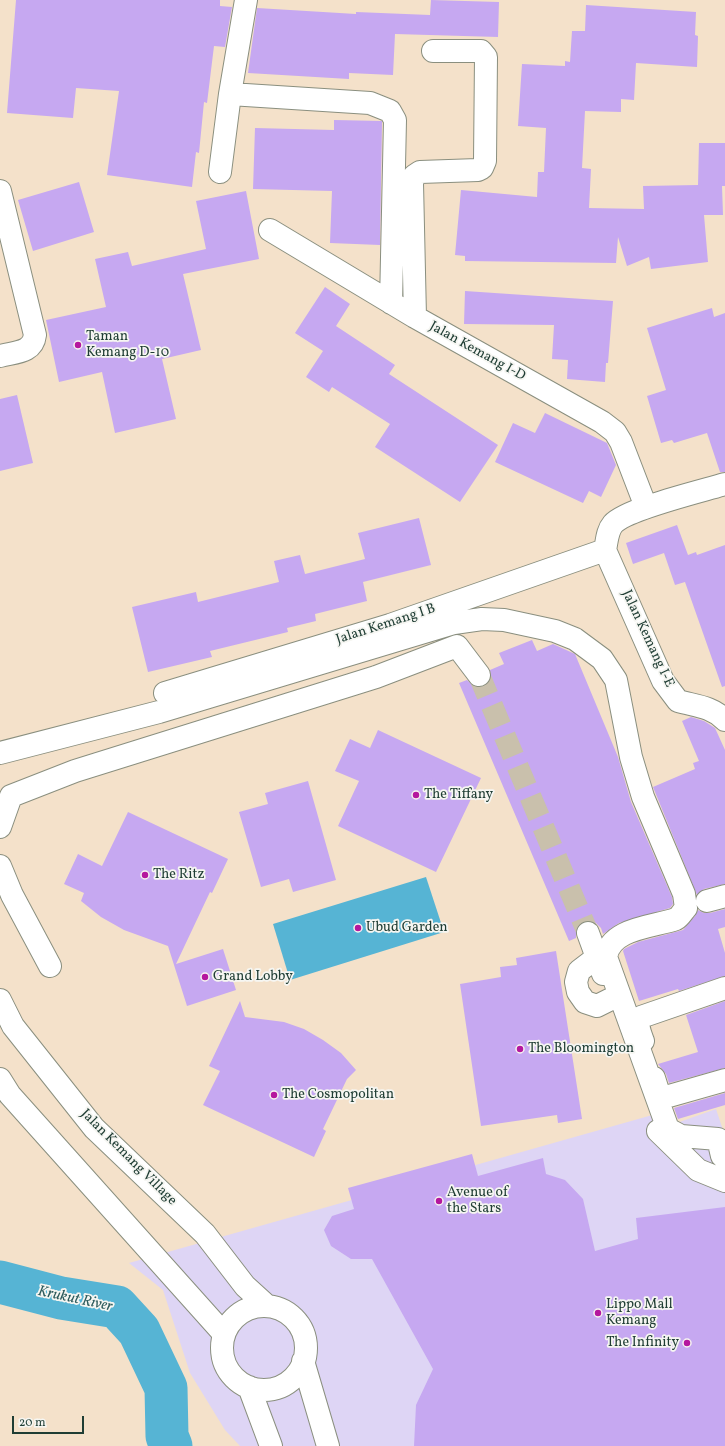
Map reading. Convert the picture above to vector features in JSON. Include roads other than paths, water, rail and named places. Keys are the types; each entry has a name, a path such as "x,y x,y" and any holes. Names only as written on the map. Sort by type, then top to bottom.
{"street":[{"path":"220,172 230,94 246,0"},
{"path":"415,317 412,183 414,176 420,172 478,170 482,168 485,161 486,57 481,52 433,51"},
{"path":"230,94 370,103 390,111 395,120 391,303"},
{"path":"0,191 35,335 34,342 28,349 0,356"},
{"name":"Jalan Kemang I-D","path":"270,230 415,317 602,422 615,432 621,442 646,507"},
{"path":"605,550 608,532 613,523 646,507 725,484"},
{"name":"Jalan Kemang I B","path":"165,693 390,625 605,550"},
{"name":"Jalan Kemang I-E","path":"605,550 663,680 678,701 712,710 723,707"},
{"path":"0,753 159,712 454,622 482,619 504,620 555,631 575,639 602,659 616,680 632,757 643,797 684,894 686,908 677,918 652,924 615,939 607,950 606,957 668,1129 680,1136 718,1139 722,1156 725,1158"},
{"path":"0,827 11,796 18,793 75,771 376,677 458,646 479,675"},
{"path":"0,866 12,895 50,966"},
{"path":"588,933 658,1131 698,1170 725,1180"},
{"path":"596,958 579,971 576,982 578,992 585,1002 597,1006 611,999"},
{"path":"725,988 646,1014 639,1020 638,1027 659,1094 669,1096 725,1080"},
{"name":"Jalan Kemang Village","path":"0,1000 13,1026 94,1128 205,1234 245,1286 267,1306"},
{"path":"0,1079 10,1094 224,1334"},
{"path":"256,1306 278,1308 296,1320 305,1340 306,1351 298,1371 291,1379 282,1385 271,1389 249,1387 232,1375 226,1366 222,1355 224,1334 236,1316 256,1306"},
{"path":"303,1361 328,1446"},
{"path":"249,1387 271,1446"}],"water":[{"name":"Ubud Garden","path":"426,877 444,932 290,980 273,924"}],"waterway":[{"name":"Krukut River","path":"0,1282 61,1298 117,1307 139,1331 166,1388 167,1436 171,1446"}],"tunnel":[{"path":"479,675 588,933"}],"place":[{"name":"Taman Kemang D-10","path":"78,345"},
{"name":"The Tiffany","path":"416,795"},
{"name":"The Ritz","path":"145,875"},
{"name":"Ubud Garden","path":"358,928"},
{"name":"Grand Lobby","path":"205,977"},
{"name":"The Bloomington","path":"520,1049"},
{"name":"The Cosmopolitan","path":"274,1095"},
{"name":"Avenue of the Stars","path":"439,1201"},
{"name":"Lippo Mall Kemang","path":"598,1313"},
{"name":"The Infinity","path":"687,1343"}]}
